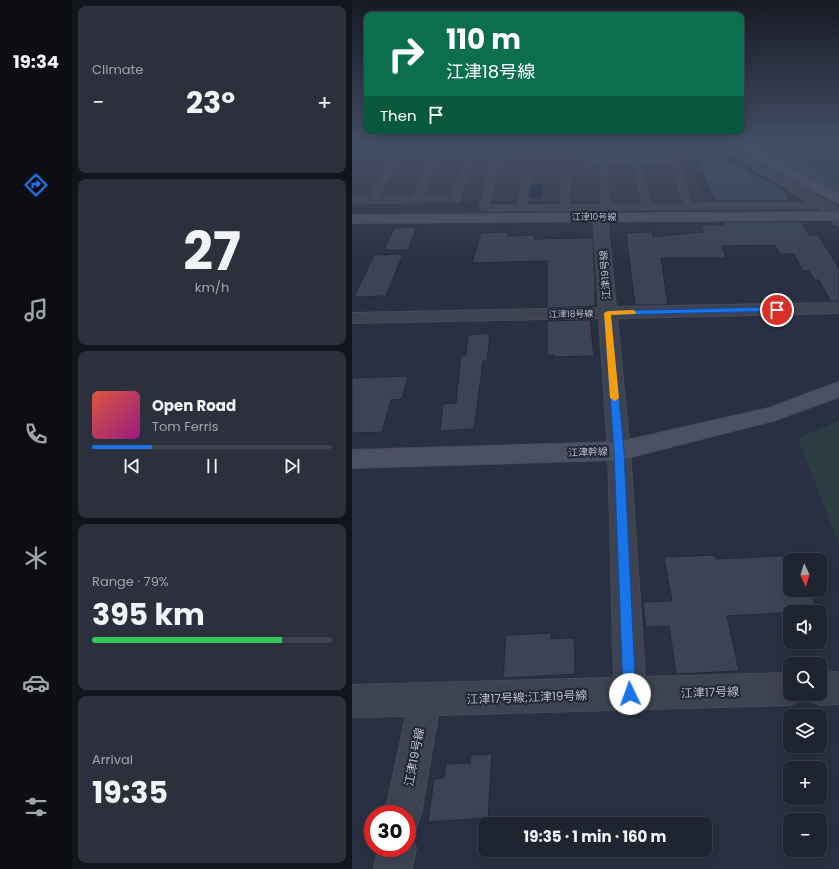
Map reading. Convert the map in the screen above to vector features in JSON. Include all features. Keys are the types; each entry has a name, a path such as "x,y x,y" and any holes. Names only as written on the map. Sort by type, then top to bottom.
{"street":[{"path":"787,184 833,211 837,219"},
{"path":"812,184 839,198"},
{"path":"827,184 839,190"},
{"name":"江津10号線","path":"352,219 603,211 837,219"},
{"name":"江津19号線","path":"603,211 608,313 619,451 630,694"},
{"name":"江津18号線","path":"352,318 839,308"},
{"name":"江津幹線","path":"352,459 619,451 774,414 839,389"},
{"path":"827,689 839,688"},
{"name":"江津17号線","path":"630,694 783,690"},
{"name":"江津17号線;江津19号線","path":"425,700 630,694"},
{"path":"352,701 425,700"},
{"name":"江津19号線","path":"405,805 425,700"},
{"path":"393,869 395,857"}],"lane":[{"path":"372,200 381,184"},
{"path":"415,200 423,184"},
{"path":"352,200 456,200 462,184"},
{"path":"490,184 484,208 564,207 603,211 646,206 823,205"},
{"path":"522,207 526,184"},
{"path":"564,207 565,184"},
{"path":"603,184 603,211"},
{"path":"642,184 646,206"},
{"path":"681,184 688,206"}],"shaded area":[{"path":"352,184 700,184 706,200 352,203"},
{"path":"807,208 808,210 372,213 374,211"},
{"path":"839,421 839,546 798,438"}],"water":[{"path":"527,184 543,184 542,197 525,197"}],"building":[{"path":"707,184 772,184 785,190 790,201 714,201"},
{"path":"723,222 802,222 809,235 818,235 839,268 839,302 831,302 819,280 815,280 809,271 803,271 794,254 780,254 775,245 722,246 726,258 661,258 668,305 635,305 626,233 652,232 653,237 704,232 701,225 724,225"},
{"path":"417,227 408,250 384,250 394,228"},
{"path":"508,232 508,236 534,235 534,239 593,238 595,306 547,308 547,261 472,263 481,233"},
{"path":"403,254 386,296 354,297 374,255"},
{"path":"590,320 594,356 554,357 554,355 547,355 547,321"},
{"path":"490,333 487,361 483,361 474,429 440,431 443,404 456,403 461,355 466,355 468,335"},
{"path":"408,376 402,399 391,400 382,432 352,433 352,378"},
{"path":"715,555 716,559 783,556 783,597 812,597 815,605 783,605 783,613 727,616 739,671 676,674 669,626 646,627 643,602 672,601 664,557"},
{"path":"551,633 551,639 574,638 575,674 503,678 506,635"},
{"path":"492,754 488,817 428,822 434,779 444,778 446,764 470,763 471,755"}],"slow traffic":[{"path":"615,398 608,313 633,312"}],"route":[{"path":"630,694 619,451 608,313 777,310"}]}
